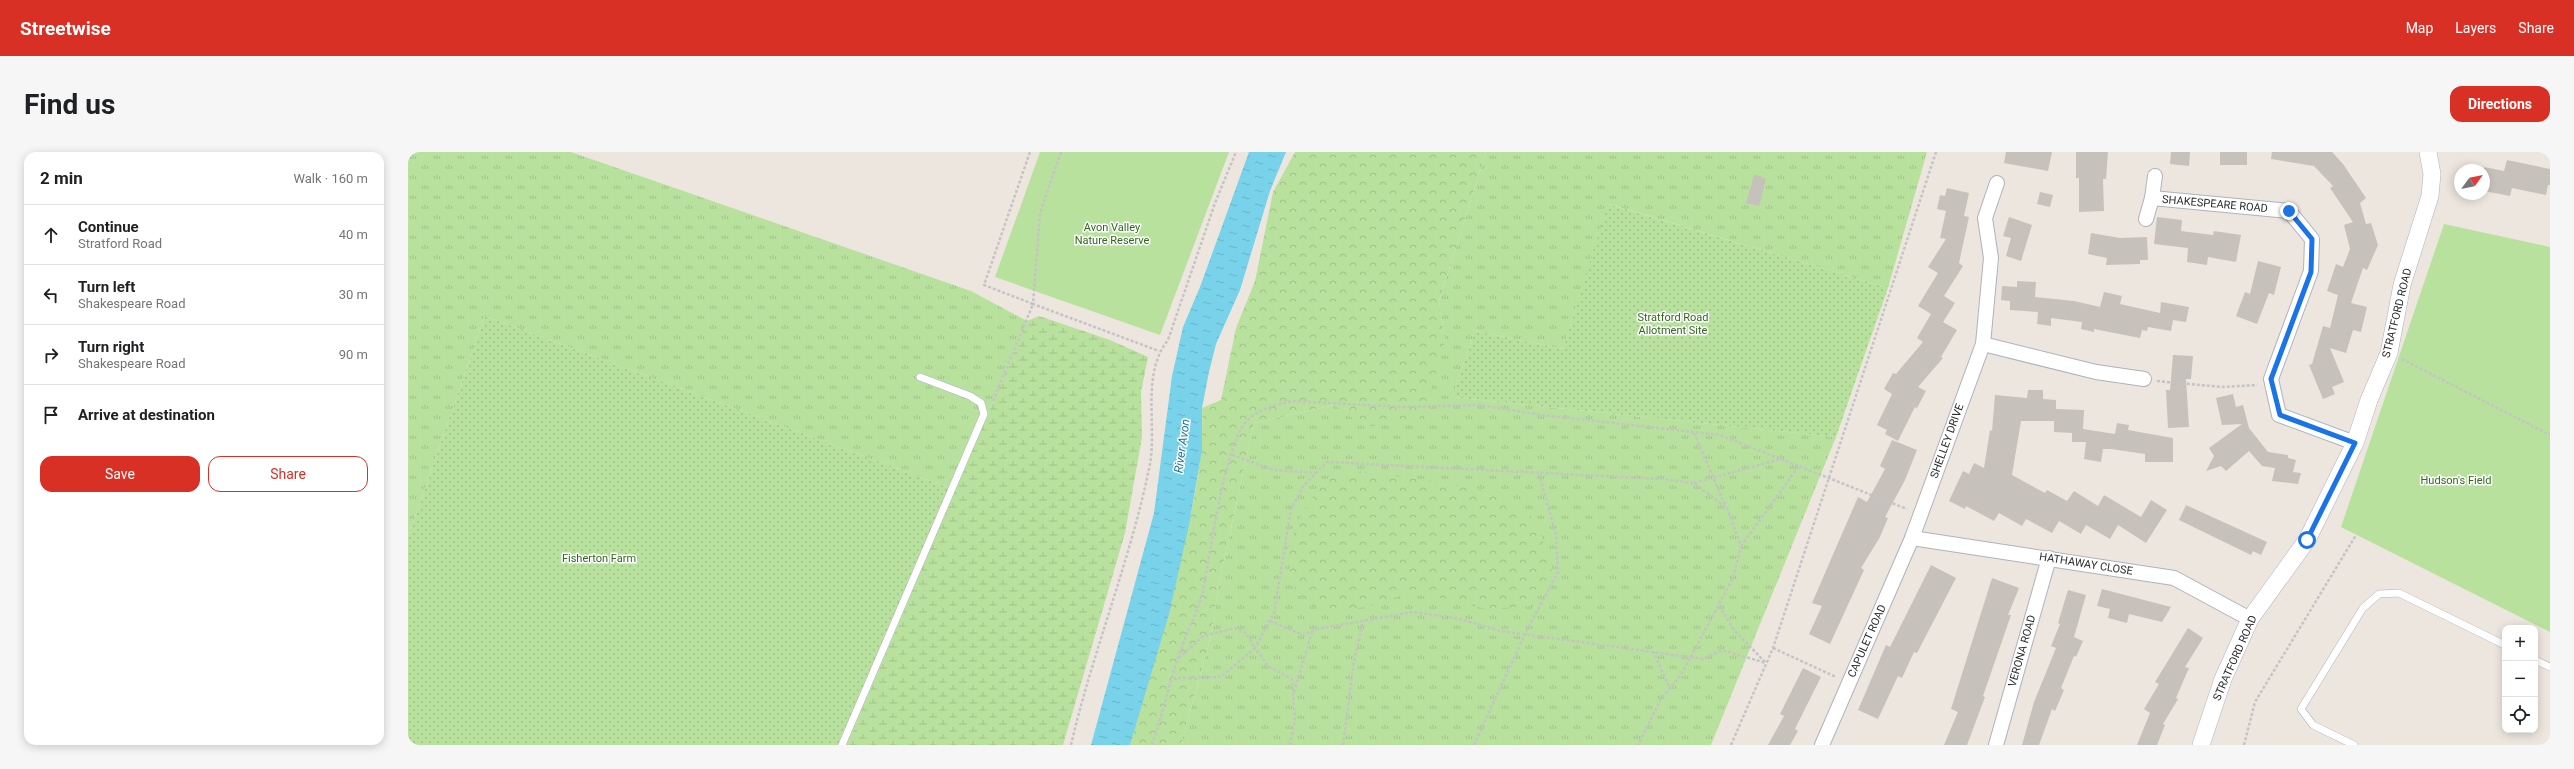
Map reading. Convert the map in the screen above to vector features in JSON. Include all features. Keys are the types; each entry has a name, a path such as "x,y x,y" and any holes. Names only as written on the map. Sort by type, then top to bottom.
{"street":[{"name":"STRATFORD ROAD","path":"2201,745 2223,679 2250,619 2307,540 2355,443 2369,400 2389,353 2402,285 2430,196 2432,174 2428,152"},
{"path":"2146,219 2152,198 2155,176"},
{"name":"SHELLEY DRIVE","path":"1912,538 1983,344 1991,258 1985,218 1997,183"},
{"name":"SHAKESPEARE ROAD","path":"2152,198 2289,211 2312,239 2311,272 2271,379 2280,415 2355,443"},
{"path":"1983,344 2096,372 2144,379"},
{"name":"HATHAWAY CLOSE","path":"1912,538 2174,578 2250,619"},
{"name":"CAPULET ROAD","path":"1822,745 1912,538"},
{"name":"VERONA ROAD","path":"1996,745 2049,558"}],"lane":[{"path":"842,745 984,414 981,403 970,396 920,377"},
{"path":"2354,745 2313,725 2301,709 2363,608 2380,594 2400,593 2502,644"},
{"path":"2537,661 2550,667"}],"path":[{"path":"1061,152 1040,213 1033,304 1159,351"},
{"path":"1071,745 1113,602 1150,462 1152,386 1159,351 1168,340 1215,203 1236,152"},
{"path":"1731,745 1773,648 1936,152"},
{"path":"2389,353 2550,435"},
{"path":"2144,379 2222,387 2272,384"},
{"path":"1152,745 1178,659 1202,590 1232,455 1245,423 1266,408 1294,401 1401,407 1479,405 1720,435 1828,479 1921,514"},
{"path":"1693,432 1727,508 1741,546"},
{"path":"1232,455 1274,470 1316,473"},
{"path":"1173,678 1221,677 1255,648 1274,613 1291,509 1304,485 1327,462 1694,483 1714,479 1782,459"},
{"path":"1638,745 1661,699 1681,675 1733,578 1741,546 1799,466"},
{"path":"1474,745 1525,634 1558,572 1556,535 1539,474"},
{"path":"1694,483 1727,508"},
{"path":"2244,745 2255,702 2356,535"},
{"path":"1718,605 1735,631 1766,663"},
{"path":"1270,621 1302,635 1312,631 1413,612 1460,619 1501,631 1691,656 1703,659 1722,650 1766,663"},
{"path":"1343,745 1354,661 1364,621"},
{"path":"1178,659 1203,636 1235,628 1246,633 1268,666 1292,679 1295,720 1290,745"},
{"path":"1293,694 1312,631"},
{"path":"1773,648 1849,683"},
{"path":"1653,651 1670,689"}],"green space":[{"path":"408,152 571,152 971,291 1027,321 955,490 485,316 408,537"},
{"name":"Avon Valley Nature Reserve","path":"1040,152 1229,152 1160,335 995,277"},
{"path":"1295,152 1486,152 1439,301 1445,342 1422,419 1365,427 1334,405 1254,423 1219,583 1211,635 1181,745 1130,745 1166,618 1189,524 1202,441 1202,408 1221,400 1236,328 1255,281 1273,192"},
{"path":"1486,152 1927,152 1888,288 1609,204 1563,349 1475,331 1452,397 1836,437 1711,745 1181,745 1211,635 1219,583 1254,423 1334,405 1445,342 1439,301"},
{"name":"Stratford Road Allotment Site","path":"1608,204 1888,288 1836,437 1452,397 1475,331 1563,349"},
{"name":"Hudson's Field","path":"2444,224 2550,247 2550,632 2341,527"},
{"name":"Fisherton Farm","path":"485,316 955,490 847,745 408,745 408,537"},
{"path":"1039,316 1110,340 1148,357 1141,392 1142,437 1125,533 1063,745 847,745 1027,321"},
{"path":"1356,471 1439,482 1497,493 1536,520 1552,569 1532,606 1487,609 1411,591 1379,604 1337,612 1310,605 1292,585 1287,550 1302,513 1325,480"}],"water":[{"name":"River Avon","path":"1249,152 1286,152 1270,191 1240,290 1216,344 1202,408 1202,450 1189,525 1169,614 1130,745 1091,745 1154,513 1172,376 1183,327 1200,287"}],"building":[{"path":"2006,152 2052,152 2048,171 2004,163"},
{"path":"2076,152 2108,152 2106,179 2103,179 2104,211 2079,212 2079,178 2076,178"},
{"path":"2171,152 2190,152 2189,166 2170,164"},
{"path":"2220,152 2247,152 2247,165 2220,165"},
{"path":"2272,152 2332,152 2343,164 2366,198 2360,203 2366,224 2371,223 2378,245 2367,270 2363,268 2351,303 2367,307 2361,332 2353,330 2346,353 2330,348 2344,382 2332,387 2335,394 2323,399 2309,365 2312,364 2323,326 2330,328 2338,295 2327,291 2336,264 2343,267 2350,249 2344,225 2353,222 2330,188 2333,186 2314,166 2271,159"},
{"path":"2507,160 2550,169 2550,185 2548,185 2546,195 2512,188 2510,196 2490,192 2490,168 2504,171"},
{"path":"1754,175 1766,179 1759,206 1746,203"},
{"path":"1947,188 1969,193 1964,216 1969,217 1959,263 1963,266 1944,296 1955,303 1943,322 1957,330 1941,357 1943,358 1918,387 1926,391 1917,408 1915,407 1898,441 1885,434 1887,430 1877,425 1892,394 1884,389 1893,373 1896,374 1923,342 1917,338 1931,314 1918,306 1938,273 1928,267 1946,239 1940,238 1946,211 1937,209 1940,195 1945,196"},
{"path":"2040,192 2053,195 2050,207 2037,204"},
{"path":"2009,217 2032,225 2021,261 2006,256 2011,238 2003,236"},
{"path":"2157,217 2182,220 2181,231 2213,235 2214,231 2241,235 2236,262 2208,257 2207,265 2187,262 2188,248 2154,244"},
{"path":"2091,233 2120,238 2147,237 2148,260 2140,260 2140,264 2106,265 2107,258 2088,254"},
{"path":"2258,261 2281,267 2274,295 2269,293 2257,324 2236,316 2245,292 2250,294"},
{"path":"2017,281 2036,282 2035,297 2074,301 2100,307 2104,292 2122,296 2120,304 2160,313 2161,302 2189,307 2186,322 2173,320 2171,331 2148,327 2147,331 2142,330 2140,338 2094,329 2094,332 2081,329 2082,322 2051,318 2051,326 2037,324 2038,312 2010,310 2010,301 2001,300 2002,286 2017,287"},
{"path":"2173,355 2193,356 2191,379 2186,379 2189,427 2168,428 2166,390 2170,390"},
{"path":"2028,390 2043,390 2043,399 2056,400 2056,409 2084,410 2083,429 2115,434 2117,423 2129,425 2128,430 2173,438 2173,462 2145,462 2145,454 2103,449 2101,462 2084,459 2086,442 2072,442 2072,433 2054,432 2054,421 2021,421 2012,475 2045,493 2047,490 2067,501 2074,491 2098,506 2104,495 2141,517 2151,500 2167,510 2146,543 2118,525 2110,539 2086,525 2081,534 2059,521 2052,533 2026,519 2022,526 1999,513 1994,521 1966,506 1965,509 1949,501 1963,471 1969,474 1974,463 1984,468 1990,430 1992,431 1995,395 2027,398"},
{"path":"2233,394 2236,407 2243,405 2249,428 2268,452 2288,455 2288,458 2296,460 2293,472 2301,473 2298,484 2272,481 2275,468 2262,466 2249,451 2226,471 2221,466 2206,471 2214,456 2209,448 2242,424 2222,425 2216,398"},
{"path":"1892,440 1917,450 1905,480 1885,517 1888,518 1880,537 1861,568 1864,570 1830,644 1809,634 1822,606 1812,603 1858,497 1867,502 1885,469 1880,466"},
{"path":"2186,505 2267,542 2261,555 2253,551 2251,555 2179,520"},
{"path":"1931,565 1956,578 1917,653 1914,652 1902,678 1898,676 1878,719 1858,710 1886,645 1890,647"},
{"path":"1992,578 2019,588 2008,615 2011,615 1983,696 1985,697 1967,745 1944,745 1958,712 1951,709"},
{"path":"2102,589 2171,607 2162,622 2129,614 2127,623 2108,618 2110,609 2097,606"},
{"path":"2068,590 2086,595 2074,637 2083,641 2076,657 2074,656 2061,688 2064,690 2055,711 2052,709 2039,745 2022,745 2034,702 2056,648 2051,646 2060,624 2058,623"},
{"path":"2188,628 2203,638 2185,667 2189,668 2176,698 2178,699 2163,724 2165,725 2157,745 2137,745 2150,713 2144,709 2159,684 2155,682"},
{"path":"1803,668 1821,677 1795,729 1798,731 1790,745 1768,745 1784,716 1780,714"}],"route":[{"path":"2289,211 2312,239 2311,272 2271,379 2280,415 2355,443 2307,540"}]}
